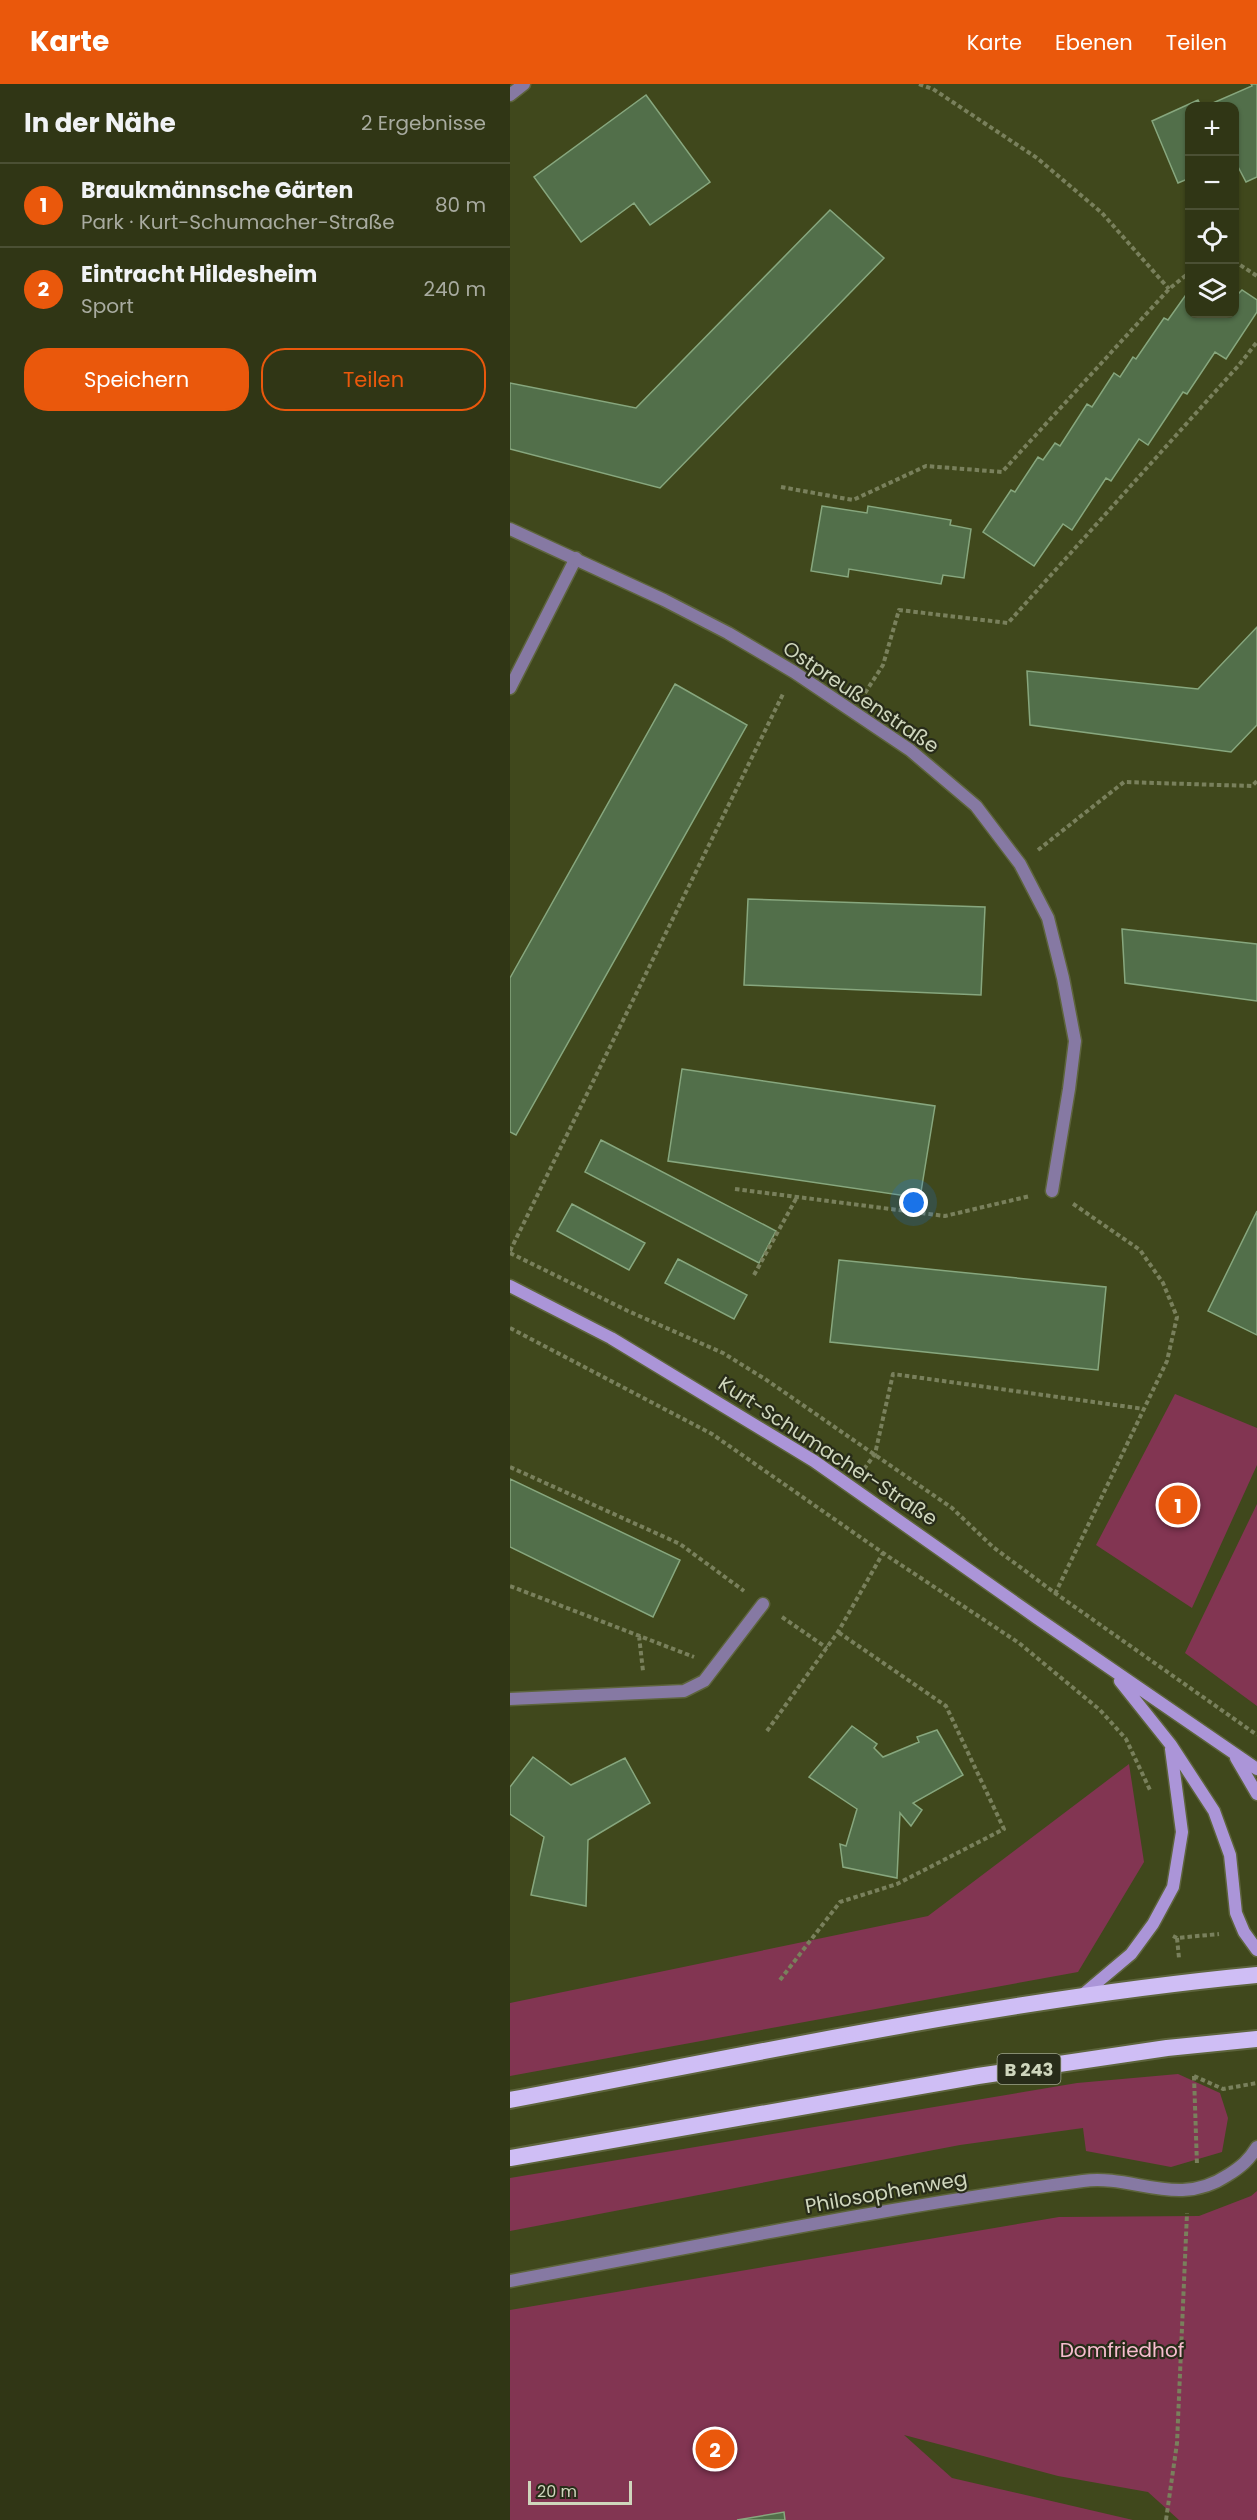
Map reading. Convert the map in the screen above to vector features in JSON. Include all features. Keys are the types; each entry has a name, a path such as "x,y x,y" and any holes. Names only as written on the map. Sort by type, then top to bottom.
{"highway":[{"path":"510,2100 965,2015 1182,1982 1257,1975"},
{"name":"B 243","path":"510,2158 978,2076 1167,2048 1257,2039"}],"main road":[{"name":"Kurt-Schumacher-Straße","path":"510,1286 667,1370 851,1485 1037,1618 1234,1754 1257,1794"},
{"name":"Kurt-Schumacher-Straße","path":"1112,1670 1171,1745 1214,1811 1230,1855 1236,1912 1244,1932 1257,1950"},
{"path":"1080,1997 1131,1954 1153,1924 1173,1887 1182,1832 1171,1745"},
{"path":"1234,1754 1257,1769"}],"street":[{"path":"510,95 524,84"},
{"name":"Ostpreußenstraße","path":"510,529 576,558 728,633 794,672 910,750 975,806 1020,864 1048,918 1063,978 1075,1041 1070,1089 1052,1191"},
{"path":"510,688 576,558"},
{"path":"510,1699 684,1691 704,1681 763,1604"},
{"name":"Philosophenweg","path":"510,2281 995,2192 1090,2180 1188,2192 1220,2181 1248,2162 1257,2148"}],"path":[{"path":"919,84 933,89 1036,158 1102,213 1169,289"},
{"path":"1239,264 1257,276"},
{"path":"781,487 853,500 926,466 1002,472 1169,289 1185,276"},
{"path":"852,712 882,665 899,610 1008,623 1257,342"},
{"path":"794,672 510,1252 628,1311 723,1353 952,1508 993,1547 1257,1735"},
{"path":"1020,864 1124,782 1252,786 1257,781"},
{"path":"735,1189 945,1216 1052,1191 1140,1250 1163,1283 1177,1317 1167,1361 1055,1593 1019,1643"},
{"path":"754,1275 797,1197"},
{"path":"510,1328 712,1434 883,1553 1019,1643 1100,1710 1126,1739 1150,1788 1152,1799"},
{"path":"827,1514 875,1454 893,1374 1144,1409"},
{"path":"510,1467 680,1544 827,1648"},
{"path":"767,1731 838,1632 883,1553"},
{"path":"510,1586 715,1666"},
{"path":"780,1980 840,1902 897,1884 1004,1829 946,1706 838,1632"},
{"path":"639,1636 645,1692"},
{"path":"1153,1924 1177,1938"},
{"path":"1166,2520 1176,2443 1188,2192 1197,2169 1194,2076"}],"green space":[{"path":"1175,1394 1257,1428 1257,1465 1192,1608 1096,1545"},
{"path":"1257,1504 1257,1706 1185,1653"},
{"path":"1129,1764 1144,1862 1078,1972 510,2076 510,2003 928,1916"},
{"path":"1178,2074 1220,2093 1228,2118 1222,2152 1171,2167 1086,2151 1083,2128 960,2145 510,2231 510,2178 1077,2083"},
{"name":"Domfriedhof","path":"1257,2191 1257,2520 1179,2520 1148,2492 1058,2476 904,2435 952,2478 1133,2520 510,2520 510,2310 1059,2217 1199,2216 1251,2196"}],"building":[{"path":"1251,84 1257,84 1257,177 1246,182 1239,169 1239,102 1215,102 1252,86"},
{"path":"646,95 710,182 650,225 634,203 581,242 534,177"},
{"path":"1185,106 1185,180 1178,183 1152,121"},
{"path":"830,210 884,258 660,488 510,449 510,383 636,408"},
{"path":"1242,290 1257,300 1257,312 1226,359 1215,352 1187,394 1183,392 1148,445 1139,439 1111,481 1106,478 1072,530 1063,524 1034,566 983,532 1011,490 1015,492 1038,457 1043,460 1055,443 1060,446 1087,404 1092,407 1114,373 1120,377 1133,357 1136,359 1164,318 1168,320 1185,296 1185,318 1239,318 1239,293"},
{"path":"822,506 867,513 868,506 951,520 950,525 971,529 964,578 943,575 941,584 849,569 848,577 811,571"},
{"path":"1257,627 1257,725 1231,752 1030,725 1027,671 1198,689"},
{"path":"675,684 747,725 516,1135 510,1132 510,978"},
{"path":"748,899 985,907 981,995 744,985"},
{"path":"1122,929 1257,944 1257,1001 1125,983"},
{"path":"682,1069 935,1106 920,1198 668,1161"},
{"path":"601,1140 776,1231 759,1263 585,1172"},
{"path":"572,1204 645,1243 629,1270 557,1231"},
{"path":"1257,1211 1257,1335 1208,1311"},
{"path":"678,1259 747,1295 734,1319 665,1283"},
{"path":"839,1260 1106,1287 1098,1370 830,1342"},
{"path":"510,1479 680,1560 653,1617 510,1547"},
{"path":"852,1726 877,1744 874,1748 883,1757 919,1742 917,1737 937,1730 963,1775 913,1803 922,1810 911,1826 900,1813 897,1878 843,1867 840,1844 846,1846 857,1809 809,1777"},
{"path":"533,1757 571,1785 625,1758 650,1803 588,1840 586,1906 531,1895 544,1837 510,1814 510,1787"},
{"path":"784,2512 785,2520 737,2520"}],"place":[{"name":"Braukmännsche Gärten","path":"1178,1505"},
{"name":"Eintracht Hildesheim","path":"715,2449"}]}
